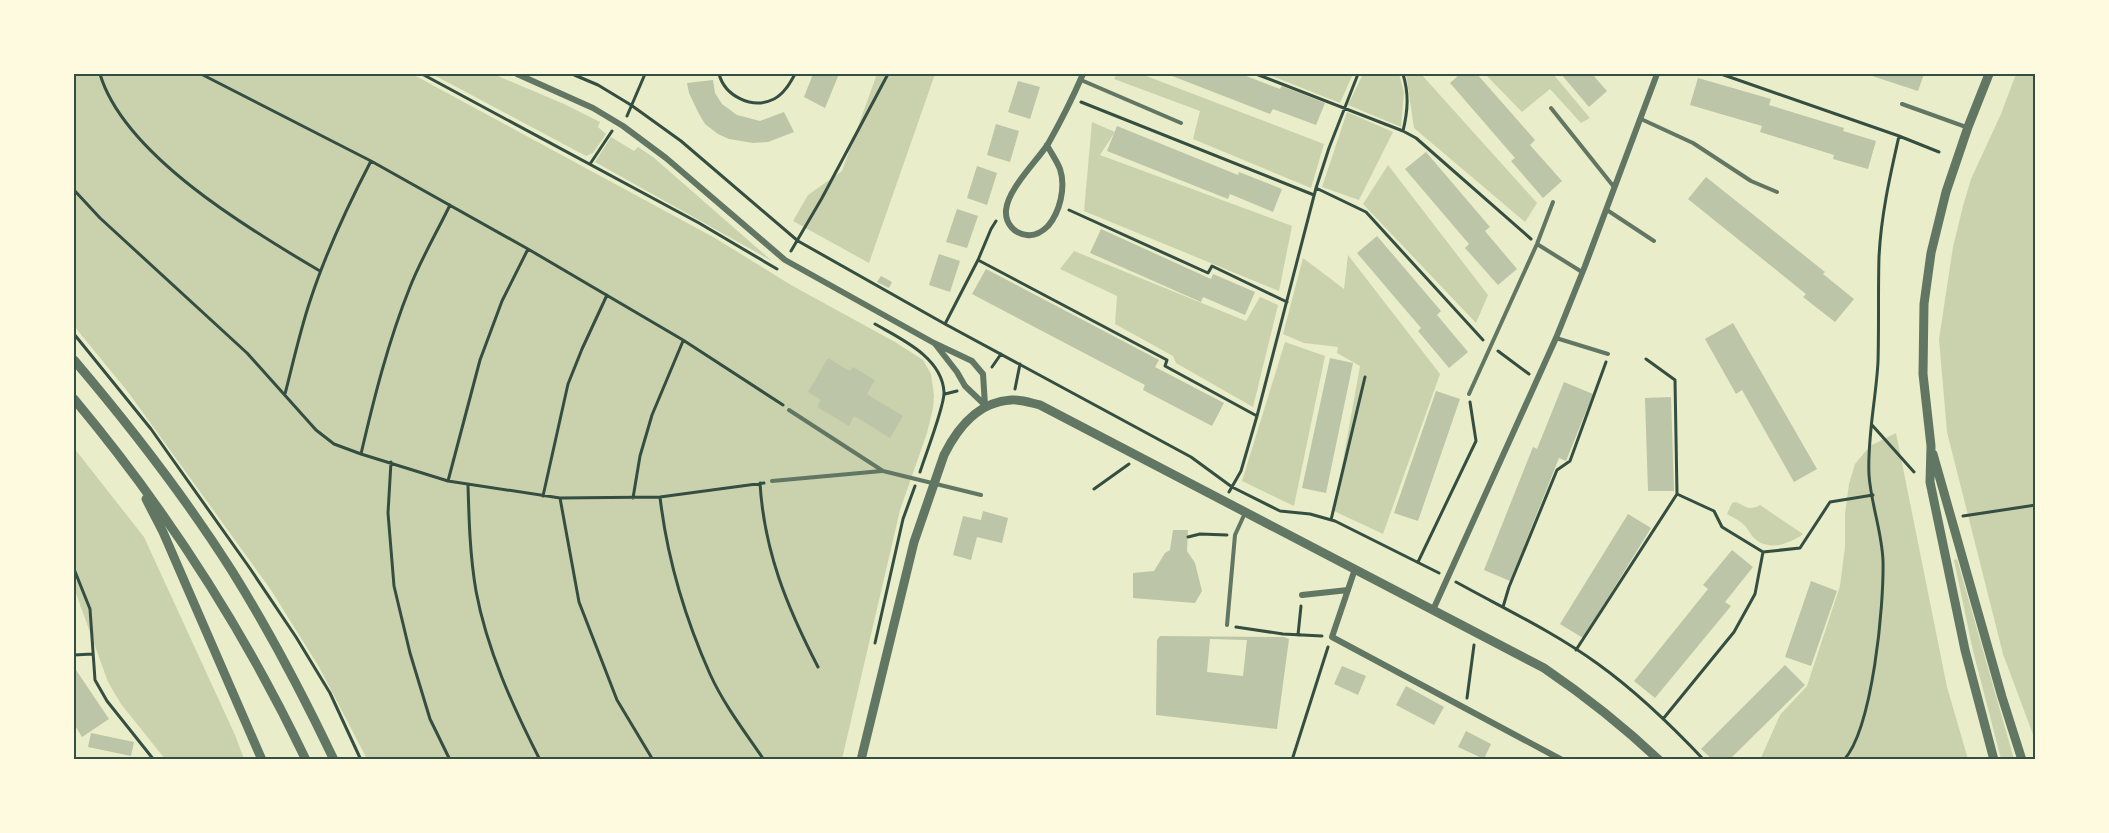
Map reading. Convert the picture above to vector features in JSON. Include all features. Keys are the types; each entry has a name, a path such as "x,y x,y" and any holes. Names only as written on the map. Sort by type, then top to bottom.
{"street":[{"path":"517,74 593,108 623,126 666,158 784,260 934,343 972,361 983,375 985,405"},
{"path":"1433,610 1556,338 1657,74"},
{"path":"1989,74 1946,192 1931,253 1924,304 1923,374 1931,446 1930,482 1965,650 1994,759"},
{"path":"1047,145 1060,171 1062,189 1059,206 1047,227 1037,234 1028,235 1012,229 1007,220 1006,209 1010,196 1047,145 1082,77"},
{"path":"934,343 957,372 964,387 985,405"},
{"path":"74,360 141,444 231,570 278,647 334,759"},
{"path":"74,399 134,476 198,567 247,647 284,713 306,759"},
{"path":"861,759 902,585 933,484 951,441 968,418 985,405 1012,400 1040,405 1544,668 1625,728 1659,759"},
{"path":"1931,446 1944,484 1951,517 2002,698 2022,759"},
{"path":"134,476 163,532 262,759"},
{"path":"1355,569 1332,637 1562,759"},
{"path":"1302,595 1348,590"}],"lane":[{"path":"1082,77 1181,123"},
{"path":"1902,104 1968,127"},
{"path":"1551,108 1615,187"},
{"path":"1640,119 1669,130 1751,181 1777,192"},
{"path":"1469,394 1537,244 1553,202"},
{"path":"1606,209 1654,241"},
{"path":"1537,244 1582,272"},
{"path":"1556,338 1608,354"},
{"path":"789,410 883,471 981,495"},
{"path":"772,481 883,471"},
{"path":"1227,626 1235,535 1245,512"}],"path":[{"path":"100,74 112,104 156,157 261,237 320,271"},
{"path":"201,74 370,161 528,249 683,340 770,395 789,410"},
{"path":"422,74 699,223 778,269"},
{"path":"572,74 598,85 631,105 706,161 798,241 945,324 1191,457 1232,487 1280,511 1310,514 1331,520 1418,562 1576,650 1616,678 1704,759"},
{"path":"623,126 645,74"},
{"path":"719,74 725,87 732,94 741,99 760,103 779,96 795,74"},
{"path":"798,241 888,74"},
{"path":"1256,74 1402,131 1430,149 1449,169 1537,244"},
{"path":"1222,501 1241,471 1316,188 1358,74"},
{"path":"1402,131 1407,114 1408,90 1403,74"},
{"path":"1721,74 1939,152"},
{"path":"1072,98 1314,195"},
{"path":"590,164 612,131"},
{"path":"1844,759 1850,753 1863,721 1874,670 1881,613 1883,561 1879,522 1869,475 1878,363 1879,255 1886,193 1899,136"},
{"path":"285,394 309,303 320,271 343,214 370,161"},
{"path":"1316,188 1366,212 1491,346 1537,380"},
{"path":"74,190 109,226 247,353 316,430 334,444 448,481 560,498 660,497 772,481"},
{"path":"361,454 376,391 396,324 411,284 450,205"},
{"path":"1059,206 1208,273 1212,266 1287,302"},
{"path":"945,324 978,260 991,229 1006,209"},
{"path":"448,481 480,360 502,301 528,249"},
{"path":"978,260 1167,360 1164,366 1257,416"},
{"path":"543,496 568,384 607,295"},
{"path":"866,320 896,336 930,359 941,377 945,394"},
{"path":"633,498 640,456 652,415 683,340"},
{"path":"1503,608 1509,587 1557,470 1570,462 1608,354"},
{"path":"1576,650 1677,494 1675,380 1646,359"},
{"path":"1012,400 1020,364"},
{"path":"1331,520 1365,377"},
{"path":"1418,562 1476,441 1469,394"},
{"path":"1872,425 1914,472"},
{"path":"1094,489 1138,457"},
{"path":"391,462 388,513 394,586 410,653 430,718 450,759"},
{"path":"760,483 761,509 776,574 795,622 818,667"},
{"path":"468,485 469,534 476,592 492,650 522,725 540,759"},
{"path":"1677,494 1714,511 1722,527 1763,552 1800,548 1830,502 1873,495"},
{"path":"660,497 664,530 676,580 706,664 734,717 764,759"},
{"path":"560,498 579,602 617,700 653,759"},
{"path":"1951,517 2036,505"},
{"path":"1188,537 1200,534 1235,535"},
{"path":"1663,719 1734,632 1755,594 1763,552"},
{"path":"74,569 90,609 95,680 107,701 154,759"},
{"path":"1298,635 1302,595"},
{"path":"1227,626 1332,637 1292,759"},
{"path":"1465,708 1476,631"},
{"path":"74,656 92,654"}],"green space":[{"path":"74,74 412,74 715,238 791,285 895,342 923,360 931,374 933,408 927,433 900,510 842,759 367,759 319,667 271,590 128,392 74,326"},
{"path":"432,74 493,74 600,122 598,127 606,134 593,153 586,156"},
{"path":"877,74 935,74 869,263 793,221 808,195 842,171"},
{"path":"1117,74 1141,74 1324,144 1311,188 1193,139 1200,111 1114,79"},
{"path":"1267,74 1353,74 1340,103"},
{"path":"1363,74 1399,74 1404,92 1401,127 1348,105"},
{"path":"1406,74 1421,74 1537,203 1525,222 1414,128"},
{"path":"1485,74 1553,74 1590,118 1581,123 1550,89 1522,112"},
{"path":"2016,74 2035,74 2035,740 2003,654 1947,432 1939,339 1953,247 1963,206 1971,179 2001,114"},
{"path":"1347,112 1393,132 1359,200 1322,187"},
{"path":"1092,122 1115,132 1100,155 1292,226 1279,291 1084,211"},
{"path":"611,137 634,151 638,147 653,157 772,261 595,162"},
{"path":"1388,165 1488,295 1476,323 1363,204"},
{"path":"1074,251 1246,321 1260,297 1278,305 1253,407 1176,363 1173,356 1115,324 1117,296 1060,269"},
{"path":"1348,255 1440,374 1383,534 1334,511 1360,366 1337,353 1338,347 1304,343 1283,334 1303,258 1344,289"},
{"path":"1285,342 1325,356 1294,506 1242,481"},
{"path":"1896,433 1947,687 1968,759 1760,760 1780,715 1807,686 1840,586 1845,547 1845,513 1849,484 1855,464 1870,446"},
{"path":"74,448 144,537 244,759 165,759 121,704 108,682 74,588"},
{"path":"1736,502 1750,508 1760,505 1803,534 1784,544 1764,544 1752,536 1746,527 1727,514 1732,503"},
{"path":"1957,559 2014,759 2001,759 1973,651 1954,560"}],"building":[{"path":"813,74 839,74 825,108 804,97"},
{"path":"1167,74 1241,74 1280,89 1282,86 1325,103 1316,125 1273,109 1270,114"},
{"path":"1460,74 1477,74 1535,140 1530,145 1562,181 1543,198 1511,161 1515,158 1450,83"},
{"path":"1561,74 1592,74 1607,91 1589,107"},
{"path":"1866,74 1924,74 1918,91"},
{"path":"1698,78 1771,99 1769,105 1844,128 1843,131 1876,141 1868,169 1833,159 1834,155 1760,132 1762,126 1690,105"},
{"path":"713,80 715,93 722,104 737,115 760,121 784,112 794,132 768,142 753,143 729,139 718,134 705,124 689,93 687,83"},
{"path":"1018,81 1040,87 1030,119 1008,112"},
{"path":"996,124 1019,131 1010,162 987,155"},
{"path":"1117,126 1238,175 1239,172 1282,189 1273,212 1230,194 1228,199 1107,151"},
{"path":"1426,152 1490,227 1485,231 1517,269 1498,285 1465,248 1469,244 1405,169"},
{"path":"977,166 997,173 987,205 967,198"},
{"path":"1706,177 1825,272 1823,274 1854,299 1835,322 1803,297 1806,294 1688,199"},
{"path":"957,209 978,216 967,248 946,242"},
{"path":"1101,229 1211,279 1213,274 1255,292 1245,315 1203,297 1201,302 1090,253"},
{"path":"1377,236 1441,311 1437,315 1468,352 1449,368 1418,331 1421,328 1357,253"},
{"path":"939,254 960,261 950,292 929,285"},
{"path":"986,269 1159,360 1155,367 1224,403 1212,426 1143,390 1145,385 972,294"},
{"path":"881,276 892,282 889,288 877,282"},
{"path":"1733,323 1817,469 1794,482 1742,390 1736,394 1705,339"},
{"path":"828,358 850,371 853,367 875,380 867,394 903,416 890,438 854,416 849,426 817,407 821,400 808,392"},
{"path":"1330,358 1353,363 1326,493 1302,488"},
{"path":"1564,382 1593,394 1566,461 1559,458 1510,581 1484,570 1533,447 1537,449"},
{"path":"1436,391 1460,399 1418,521 1394,513"},
{"path":"1671,397 1674,491 1648,491 1645,398"},
{"path":"983,511 1008,518 1002,543 977,537 971,560 953,555 963,516 981,520"},
{"path":"1628,514 1651,528 1583,638 1560,624"},
{"path":"1173,530 1188,530 1187,551 1195,563 1202,591 1195,603 1133,598 1133,573 1154,571 1165,553 1170,550"},
{"path":"1732,550 1753,567 1725,602 1731,606 1655,698 1634,681 1708,589 1703,585"},
{"path":"1811,581 1837,591 1811,666 1785,657"},
{"path":"1160,636 1284,637 1289,639 1277,729 1156,715 1157,640","holes":["1210,639 1247,640 1243,676 1207,672"]},
{"path":"1785,665 1805,685 1730,759 1712,759 1701,749"},
{"path":"1342,666 1366,676 1358,695 1334,684"},
{"path":"76,670 109,719 82,737 74,724 74,672"},
{"path":"1406,686 1444,707 1434,725 1396,705"},
{"path":"1466,731 1491,744 1484,759 1458,747"},
{"path":"91,733 134,742 131,756 88,747"}]}
